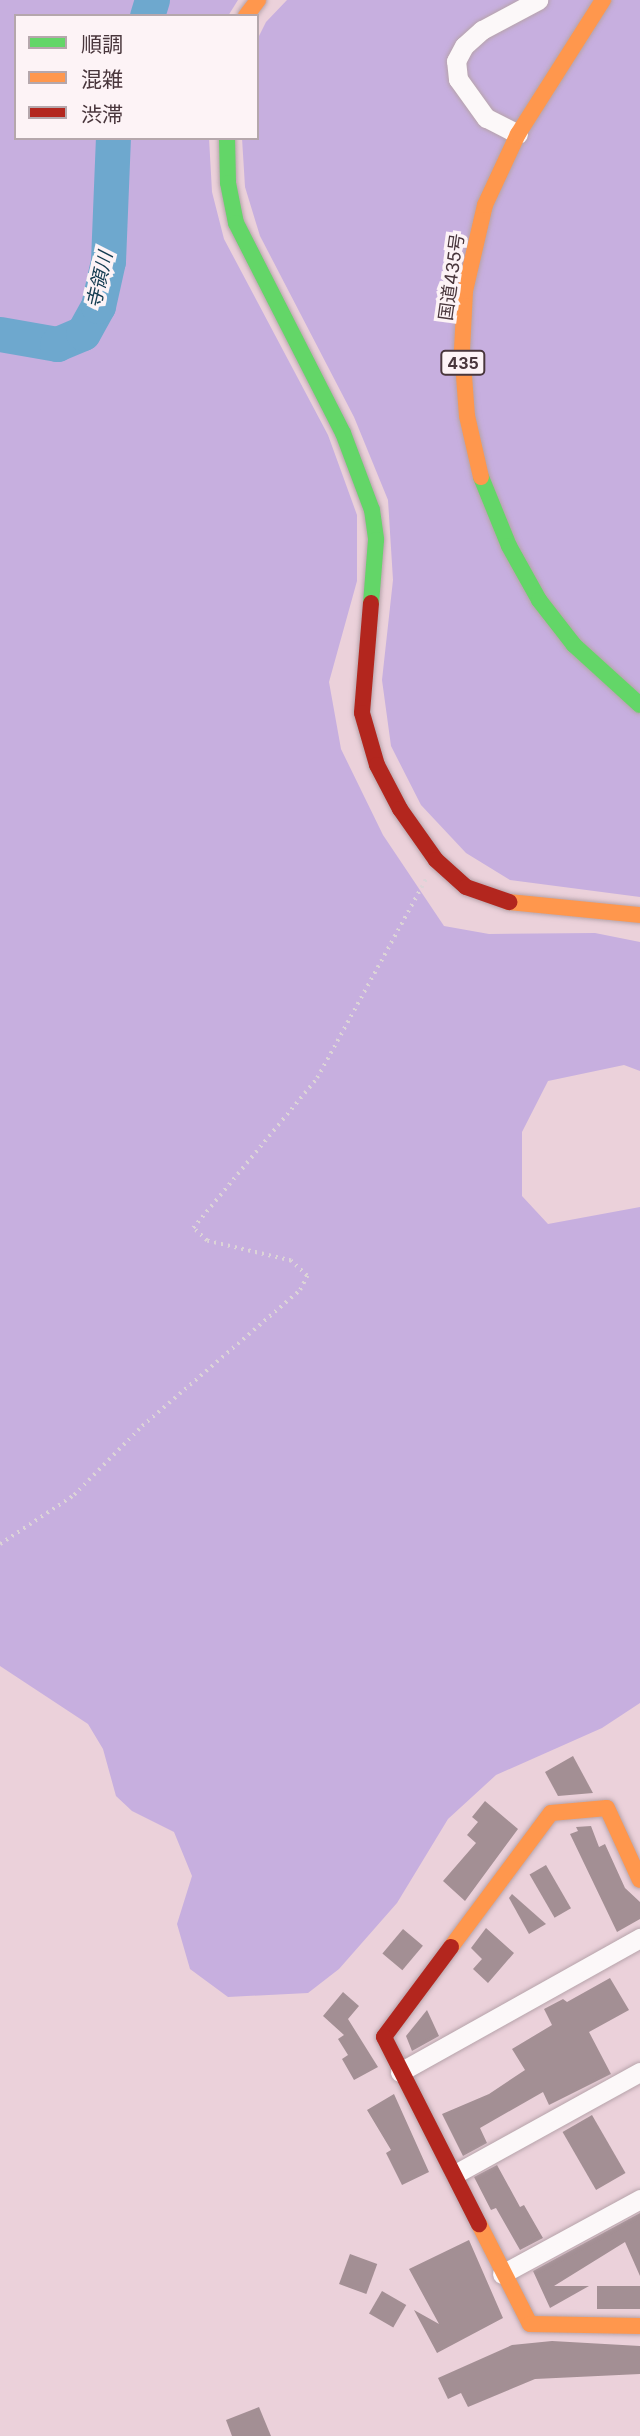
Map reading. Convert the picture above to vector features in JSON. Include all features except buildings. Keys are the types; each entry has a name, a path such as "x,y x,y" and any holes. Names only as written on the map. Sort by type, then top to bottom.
{"main road":[{"name":"国道435号","path":"603,0 517,134 485,205 470,264 462,350 467,416 485,492 539,600 574,645 640,705"},
{"path":"227,140 228,183 236,223 251,260 343,433 372,510 376,540 362,713 377,765 400,809 436,860 466,887 492,898 640,915"},
{"path":"640,1880 607,1808 551,1813 384,2037 502,2274 530,2324 640,2326"}],"street":[{"path":"517,134 486,118 458,79 456,61 464,46 482,30 538,0"},
{"path":"400,2072 640,1938"},
{"path":"454,2174 640,2072"},
{"path":"502,2274 640,2199"}],"path":[{"path":"0,1544 74,1495 142,1426 300,1290 307,1276 291,1261 207,1241 193,1228 317,1078 436,860"}],"shaded area":[{"path":"0,0 238,0 229,14 14,14 14,140 209,140 212,192 224,239 328,435 357,515 357,581 329,682 341,749 383,835 444,926 489,934 595,933 640,942 640,1071 624,1065 548,1081 522,1132 522,1196 548,1224 640,1207 640,1703 602,1728 496,1775 448,1819 397,1903 339,1969 308,1993 228,1997 190,1969 177,1924 192,1876 174,1832 132,1811 116,1796 103,1749 88,1724 0,1666"},
{"path":"287,0 640,0 640,897 510,880 466,853 421,805 391,746 382,680 393,580 388,500 354,417 260,236 245,187 242,140 259,140 259,36 266,22"}],"waterway":[{"name":"寺領川","path":"148,14 152,0"},
{"name":"寺領川","path":"0,334 57,344 83,333 98,306 108,261 113,140"}],"traffic: fast":[{"path":"227,140 228,183 236,223 343,433 372,510 376,540 371,603"},
{"path":"481,477 509,546 539,600 574,645 640,705"}],"traffic: slow":[{"path":"248,14 258,0"},
{"path":"481,477 467,416 462,350 465,291 485,205 518,134 603,0"},
{"path":"509,902 640,915"},
{"path":"451,1947 551,1813 607,1808 640,1880"},
{"path":"479,2224 530,2324 640,2326"}],"traffic: jam":[{"path":"371,603 362,713 377,765 400,809 436,860 466,887 509,902"},
{"path":"451,1947 384,2037 479,2224"}]}
